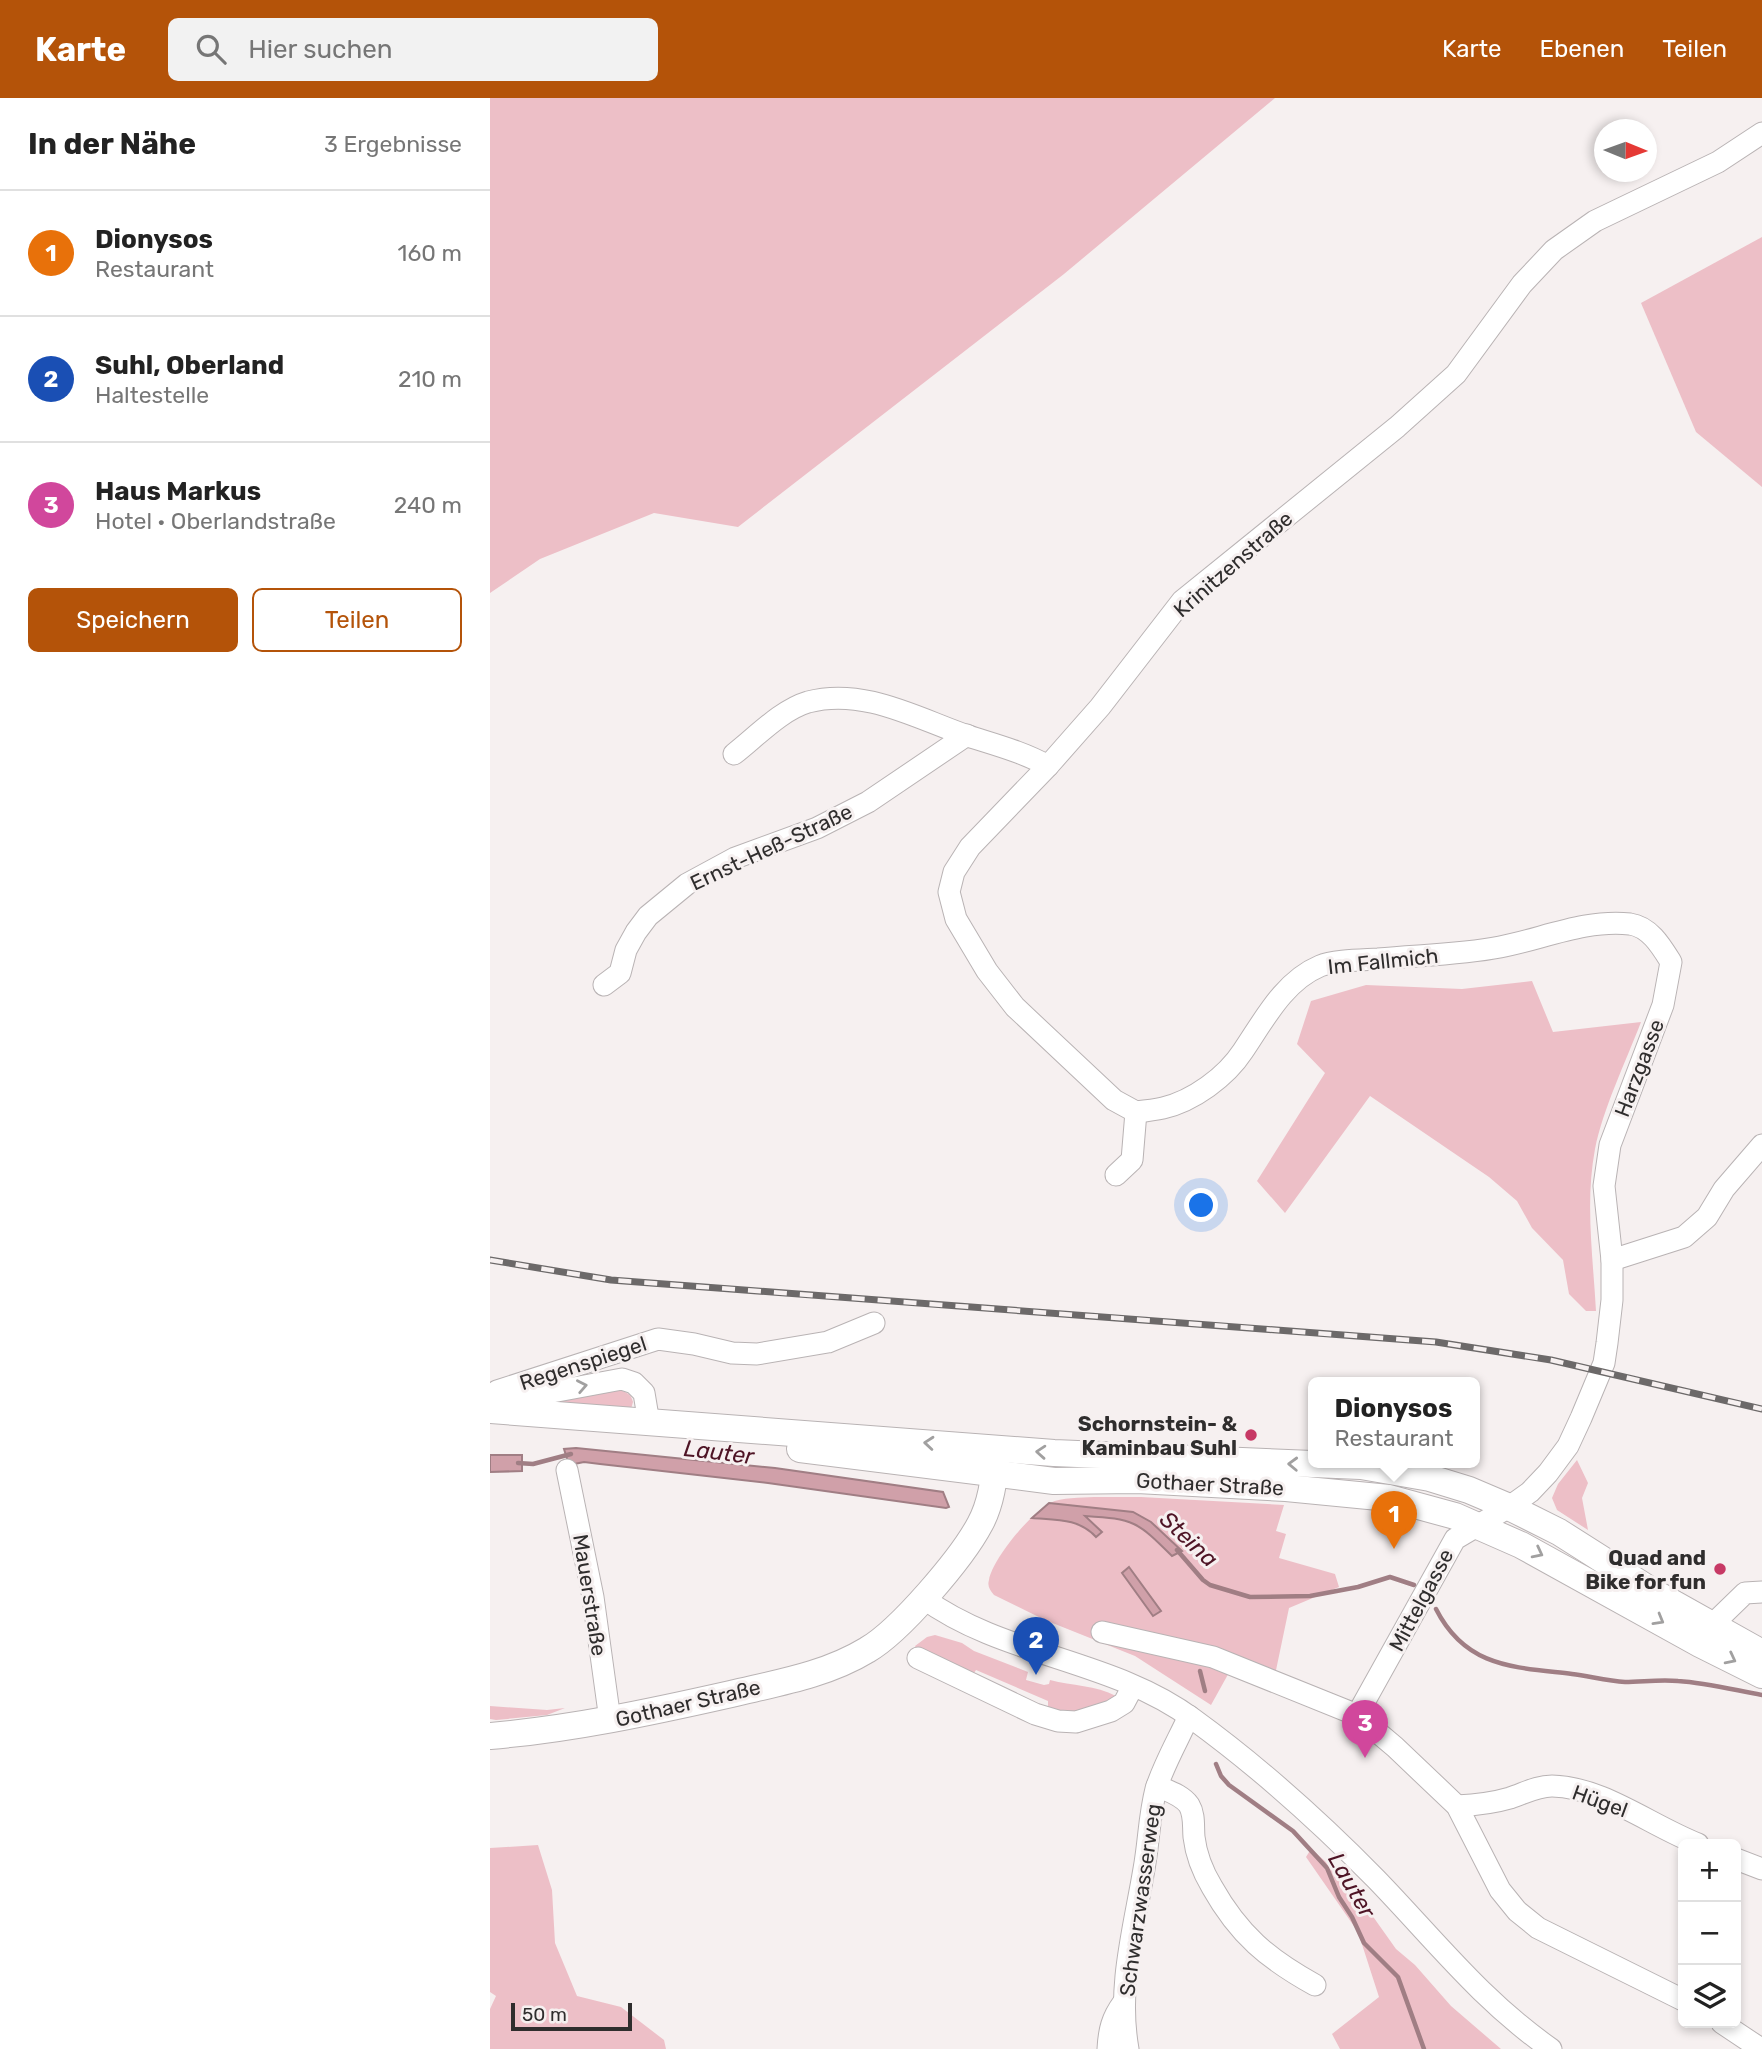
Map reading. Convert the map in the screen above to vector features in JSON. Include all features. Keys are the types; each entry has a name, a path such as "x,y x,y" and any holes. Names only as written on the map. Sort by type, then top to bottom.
{"main road":[{"path":"492,1397 649,1423 733,1427 996,1461"},
{"path":"490,1425 636,1438 715,1440 996,1461"},
{"name":"Gothaer Straße","path":"996,1461 1136,1457 1308,1464"},
{"name":"Gothaer Straße","path":"996,1461 1054,1481 1137,1480 1342,1492 1390,1498 1477,1524 1706,1634"},
{"name":"Gothaer Straße","path":"490,1736 610,1720 745,1690 824,1670 869,1649 904,1620 981,1522 991,1496 996,1461"},
{"name":"Gothaer Straße","path":"1372,1468 1430,1478 1469,1490 1559,1532 1762,1675"},
{"path":"1706,1634 1762,1653"}],"street":[{"name":"Krinitzenstraße","path":"1136,1112 1114,1100 1014,1007 987,971 957,919 949,892 954,872 970,847 1100,707 1182,601 1397,427 1455,374 1522,284 1554,250 1595,221 1718,162 1762,133"},
{"path":"734,754 782,716 807,702 831,699 862,700 888,705 1028,755 1048,766"},
{"name":"Ernst-Heß-Straße","path":"604,985 620,973 631,941 648,916 687,884 735,858 817,828 868,802 967,735"},
{"name":"Im Fallmich","path":"1136,1112 1163,1108 1185,1100 1222,1076 1242,1053 1261,1020 1292,985 1321,965 1381,958 1457,954 1601,923"},
{"name":"Harzgasse","path":"1509,1507 1530,1492 1568,1446 1604,1363 1612,1300 1612,1260 1604,1185 1610,1145 1663,1005 1671,962 1656,938 1633,924 1601,923"},
{"path":"1116,1175 1132,1160 1136,1112"},
{"path":"1612,1260 1684,1237 1707,1217 1724,1189 1762,1145"},
{"name":"Regenspiegel","path":"492,1397 658,1339 694,1343 732,1353 757,1354 828,1342 874,1322"},
{"path":"492,1397 552,1392 622,1379 634,1383 644,1393 649,1423"},
{"name":"Mauerstraße","path":"567,1470 593,1597 610,1720"},
{"name":"Mittelgasse","path":"1357,1715 1455,1539 1509,1507"},
{"path":"1706,1634 1745,1593 1762,1592"},
{"path":"923,1598 954,1618 1133,1686 1189,1716 1293,1798 1376,1879 1483,1995 1551,2049"},
{"path":"1102,1632 1213,1657 1357,1715 1457,1806 1500,1890 1517,1911 1538,1928 1678,1998"},
{"path":"918,1658 1035,1714 1058,1721 1076,1722 1111,1711 1124,1703 1133,1686"},
{"name":"Schwarzwasserweg","path":"1128,2049 1124,2028 1124,2001 1129,1945 1145,1867 1151,1811 1157,1786 1189,1716"},
{"path":"1157,1786 1179,1796 1188,1804 1193,1815 1194,1838 1199,1859 1211,1886 1228,1912 1256,1947 1290,1972 1315,1985"},
{"name":"Hügel","path":"1457,1806 1487,1804 1532,1789 1552,1786 1608,1800 1688,1839"},
{"path":"1741,1861 1762,1869"},
{"path":"1108,2049 1113,2018 1124,2001"},
{"path":"1730,2028 1761,2049"}],"shaded area":[{"path":"490,98 1275,98 1064,274 738,527 654,513 540,559 490,593"},
{"path":"1762,237 1762,487 1696,432 1641,303"},
{"path":"1532,981 1553,1032 1641,1022 1609,1102 1595,1149 1590,1209 1596,1311 1586,1311 1569,1294 1563,1260 1532,1228 1517,1201 1489,1177 1370,1096 1285,1213 1257,1181 1325,1073 1297,1044 1311,1001 1366,985 1462,989"},
{"path":"614,1390 629,1394 633,1402 631,1409 550,1402"},
{"path":"564,1449 775,1468 943,1492 949,1507 584,1462 569,1465"},
{"path":"490,1455 522,1455 522,1471 490,1472"},
{"path":"1577,1460 1588,1483 1582,1498 1588,1530 1557,1510 1552,1498 1558,1484"},
{"path":"1094,1497 1284,1505 1276,1531 1286,1534 1279,1558 1335,1574 1339,1587 1289,1608 1275,1675 1236,1660 1211,1705 1135,1656 1045,1620 994,1595 990,1590 989,1580 998,1560 1033,1516 1055,1501"},
{"path":"1049,1503 1133,1512 1151,1522 1182,1551 1172,1556 1151,1535 1125,1521 1085,1516 1102,1532 1096,1537 1074,1523 1032,1518"},
{"path":"1129,1567 1161,1611 1153,1616 1122,1573"},
{"path":"935,1635 962,1643 974,1651 1028,1672 1026,1680 1044,1685 1049,1684 1050,1680 1092,1688 1116,1696 1112,1703 1091,1711 1048,1713 1048,1701 976,1670 970,1679 916,1649 915,1646 927,1637"},
{"path":"490,1706 547,1710 565,1708 547,1715 496,1720 490,1719"},
{"path":"538,1845 552,1890 555,1943 577,1996 621,2007 664,2040 666,2049 490,2049 490,2009 496,1996 490,1992 490,1848"},
{"path":"1311,1849 1333,1868 1396,1949 1415,1965 1451,2006 1501,2049 1340,2049 1332,2034 1379,1997 1358,1932 1306,1857"}],"waterway":[{"name":"Lauter","path":"518,1463 533,1464 571,1454"},
{"name":"Steina","path":"1177,1550 1210,1585 1250,1597 1310,1596 1358,1587 1390,1577 1414,1585"},
{"name":"Steina","path":"1436,1609 1462,1643 1477,1654 1511,1666 1618,1681 1689,1682 1762,1695"},
{"name":"Lauter","path":"1200,1671 1205,1691"},
{"name":"Lauter","path":"1216,1764 1229,1785 1293,1831 1327,1868 1364,1943 1398,1977 1424,2049"}],"railway":[{"path":"490,1260 611,1280 1436,1342 1551,1360 1762,1409"}],"place":[{"name":"Schornstein- & Kaminbau Suhl","path":"1251,1435"},
{"name":"Dionysos","path":"1394,1549"},
{"name":"Quad and Bike for fun","path":"1720,1569"},
{"name":"Suhl, Oberland","path":"1036,1675"},
{"name":"Haus Markus","path":"1365,1758"}]}
